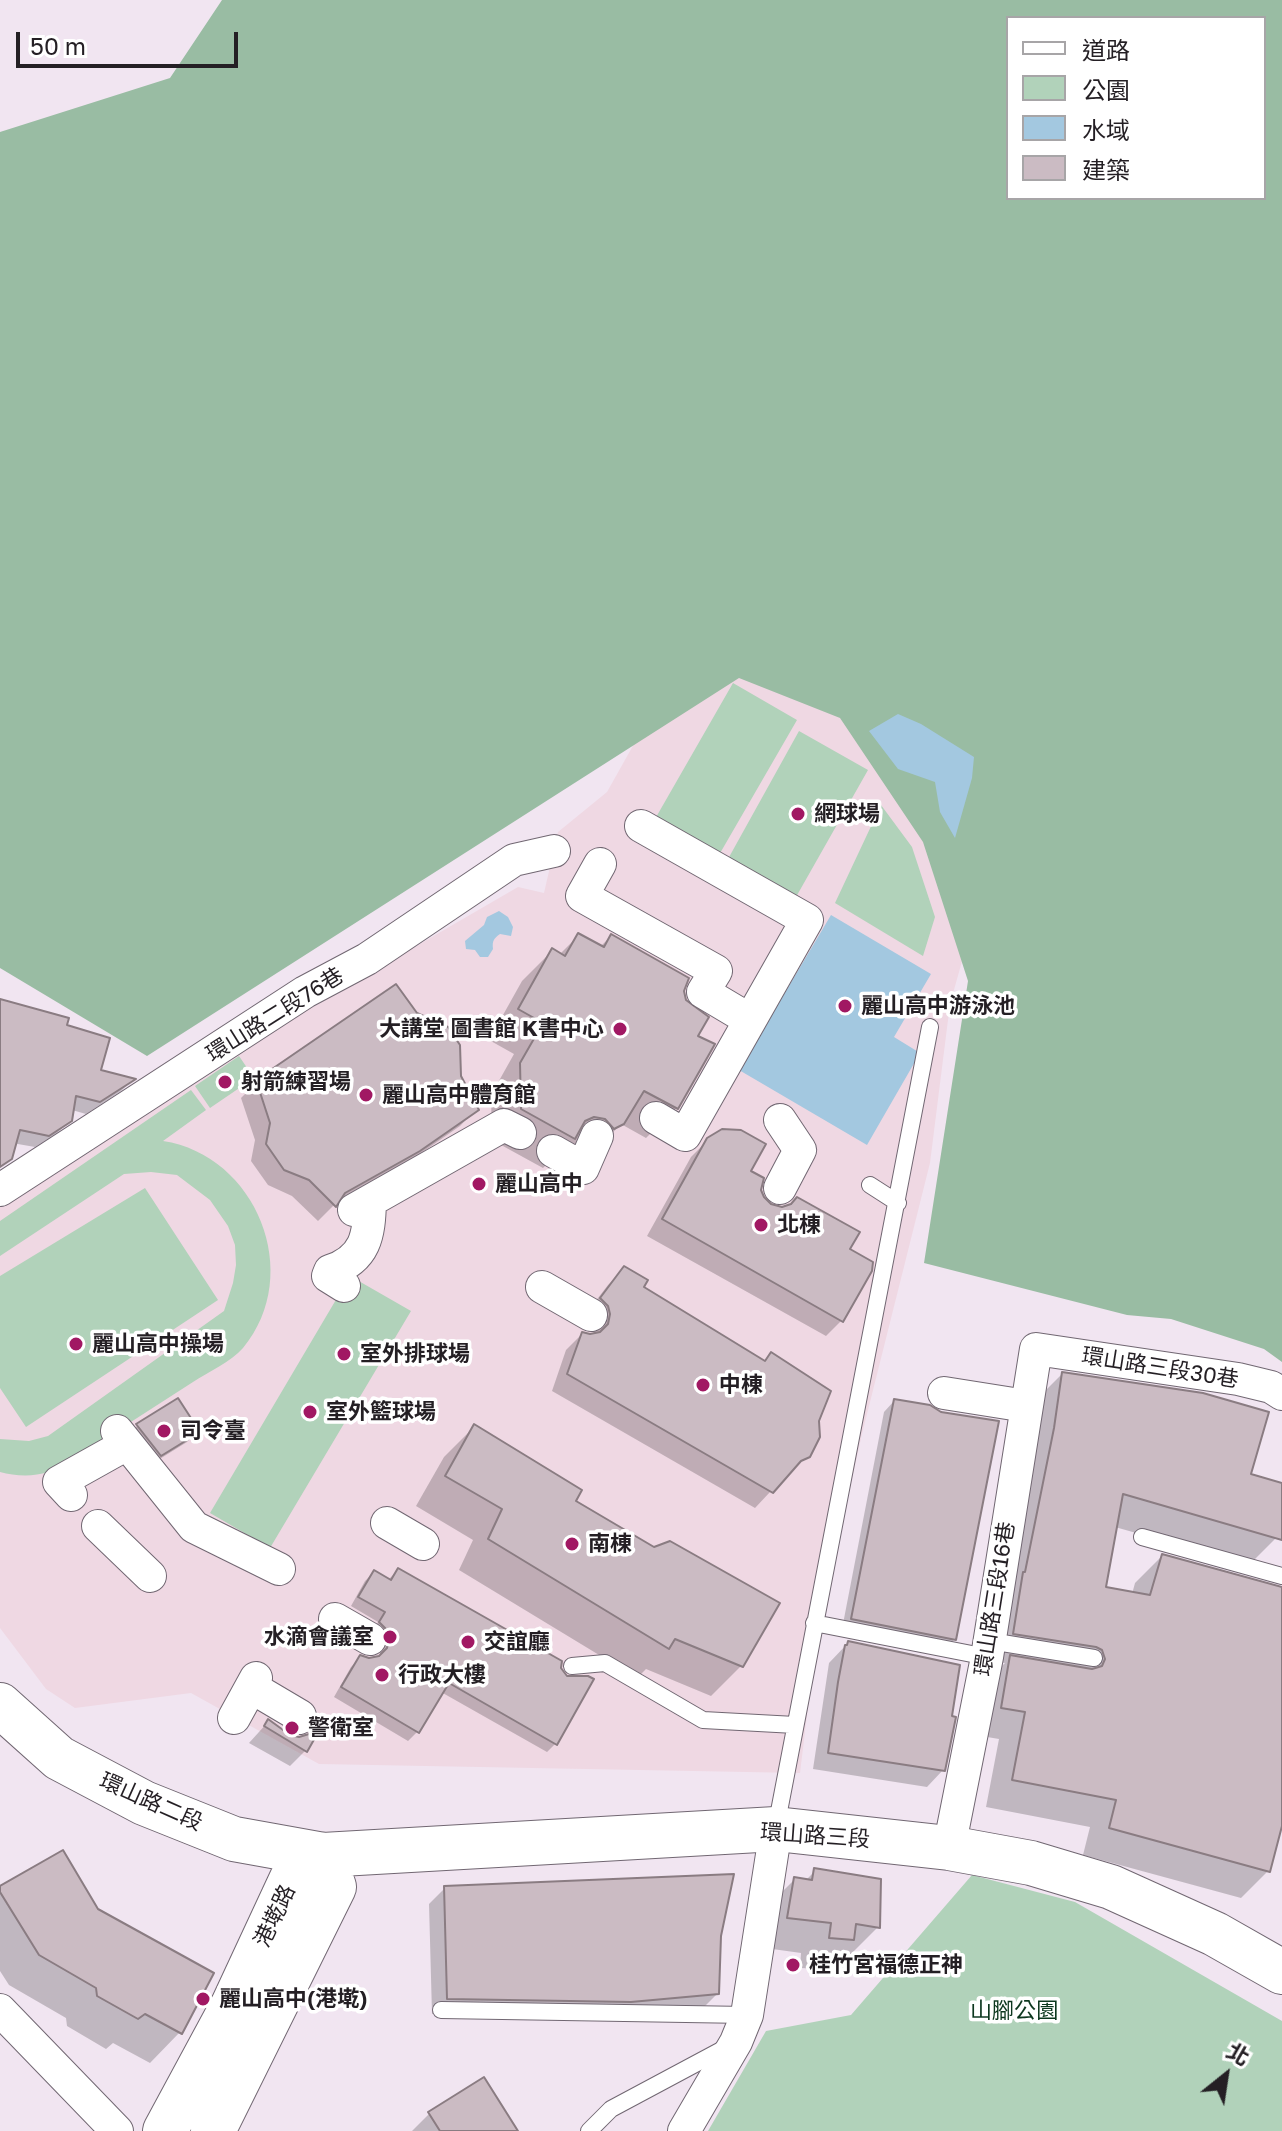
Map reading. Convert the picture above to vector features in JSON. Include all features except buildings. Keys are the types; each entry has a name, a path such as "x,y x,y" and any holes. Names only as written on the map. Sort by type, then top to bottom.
{"street":[{"path":"641,826 807,920 685,1135 656,1118"},
{"name":"環山路二段76巷","path":"0,1190 305,992 367,959 514,860 554,851"},
{"path":"600,864 582,896 716,971 703,992 750,1020"},
{"path":"780,1120 800,1150 780,1188"},
{"path":"344,1286 328,1276 330,1271 346,1265 369,1234 362,1206 504,1125 520,1133"},
{"path":"553,1151 583,1168 597,1136"},
{"path":"542,1287 591,1315"},
{"name":"環山路三段30巷","path":"1036,1349 1238,1379 1271,1387 1282,1394"},
{"name":"環山路三段16巷","path":"949,1848 988,1649 1036,1349"},
{"path":"944,1393 1026,1406"},
{"path":"71,1495 59,1482 122,1438 194,1527 279,1569"},
{"path":"387,1523 423,1544"},
{"path":"98,1526 150,1576"},
{"path":"335,1619 370,1639"},
{"path":"234,1718 254,1683 299,1718"},
{"name":"環山路二段","path":"0,1705 59,1758 144,1803 234,1839 323,1855"},
{"path":"684,2131 742,2029 776,1829"},
{"name":"環山路三段","path":"323,1855 776,1829 949,1848 1031,1863 1111,1887 1280,1961"},
{"name":"港墘路","path":"165,2131 233,2005 293,1876 323,1855 334,1887 213,2131"},
{"path":"0,2010 117,2131"}],"lane":[{"path":"776,1829 930,1027"},
{"path":"870,1185 898,1203"},
{"path":"1142,1537 1282,1576"},
{"path":"814,1623 988,1649 1094,1658"},
{"path":"572,1666 605,1663 703,1720 795,1725"},
{"path":"441,2010 742,2029"},
{"path":"589,2131 611,2109 742,2029"}],"shaded area":[{"name":"麗山高中","path":"714,629 1009,794 950,1004 930,1163 862,1434 831,1573 800,1773 319,1764 191,1693 75,1708 46,1689 0,1628 0,1204 258,1038 518,887 544,893 558,832 607,792 653,710"}],"green space":[{"path":"222,0 1282,0 1282,1362 1264,1349 1171,1319 1127,1315 924,1263 968,981 923,842 840,718 739,678 147,1056 0,968 0,132 170,78"},
{"path":"733,683 797,720 719,855 655,819"},
{"name":"網球場","path":"799,731 868,770 796,897 728,859"},
{"path":"881,805 912,847 935,917 923,956 835,903"},
{"name":"射箭練習場","path":"239,1056 254,1078 210,1108 195,1086"},
{"path":"191,1090 206,1110 163,1141 196,1151 223,1169 246,1193 261,1222 269,1254 270,1286 261,1318 243,1348 232,1358 70,1461 36,1475 0,1472 0,1439 29,1441 48,1436 224,1311 236,1265 235,1245 228,1226 210,1200 177,1175 151,1172 124,1174 0,1256 0,1221"},
{"name":"麗山高中操場","path":"145,1188 218,1300 26,1427 0,1388 0,1276"},
{"name":"室外籃球場","path":"350,1276 411,1311 270,1548 210,1513"},
{"name":"山腳公園","path":"972,1875 1075,1902 1282,2021 1282,2131 708,2131 766,2031 851,2015"}],"water":[{"path":"898,714 921,724 974,757 972,778 955,838 940,812 935,782 898,769 869,731"},
{"path":"499,911 508,917 513,927 511,936 500,934 496,937 488,957 480,957 475,950 466,949 465,941 484,925 487,917"},
{"name":"麗山高中游泳池","path":"831,915 931,974 894,1037 920,1053 867,1145 739,1070"}],"place":[{"name":"網球場","path":"798,814"},
{"name":"麗山高中游泳池","path":"845,1006"},
{"name":"大講堂 圖書館 K書中心","path":"620,1029"},
{"name":"射箭練習場","path":"225,1082"},
{"name":"麗山高中體育館","path":"366,1095"},
{"name":"麗山高中","path":"479,1184"},
{"name":"北棟","path":"761,1225"},
{"name":"麗山高中操場","path":"76,1344"},
{"name":"室外排球場","path":"344,1354"},
{"name":"中棟","path":"703,1385"},
{"name":"室外籃球場","path":"310,1412"},
{"name":"司令臺","path":"164,1431"},
{"name":"南棟","path":"572,1544"},
{"name":"水滴會議室","path":"390,1637"},
{"name":"交誼廳","path":"468,1642"},
{"name":"行政大樓","path":"382,1675"},
{"name":"警衛室","path":"292,1728"},
{"name":"桂竹宮福德正神","path":"793,1965"},
{"name":"麗山高中(港墘)","path":"203,1999"}]}
